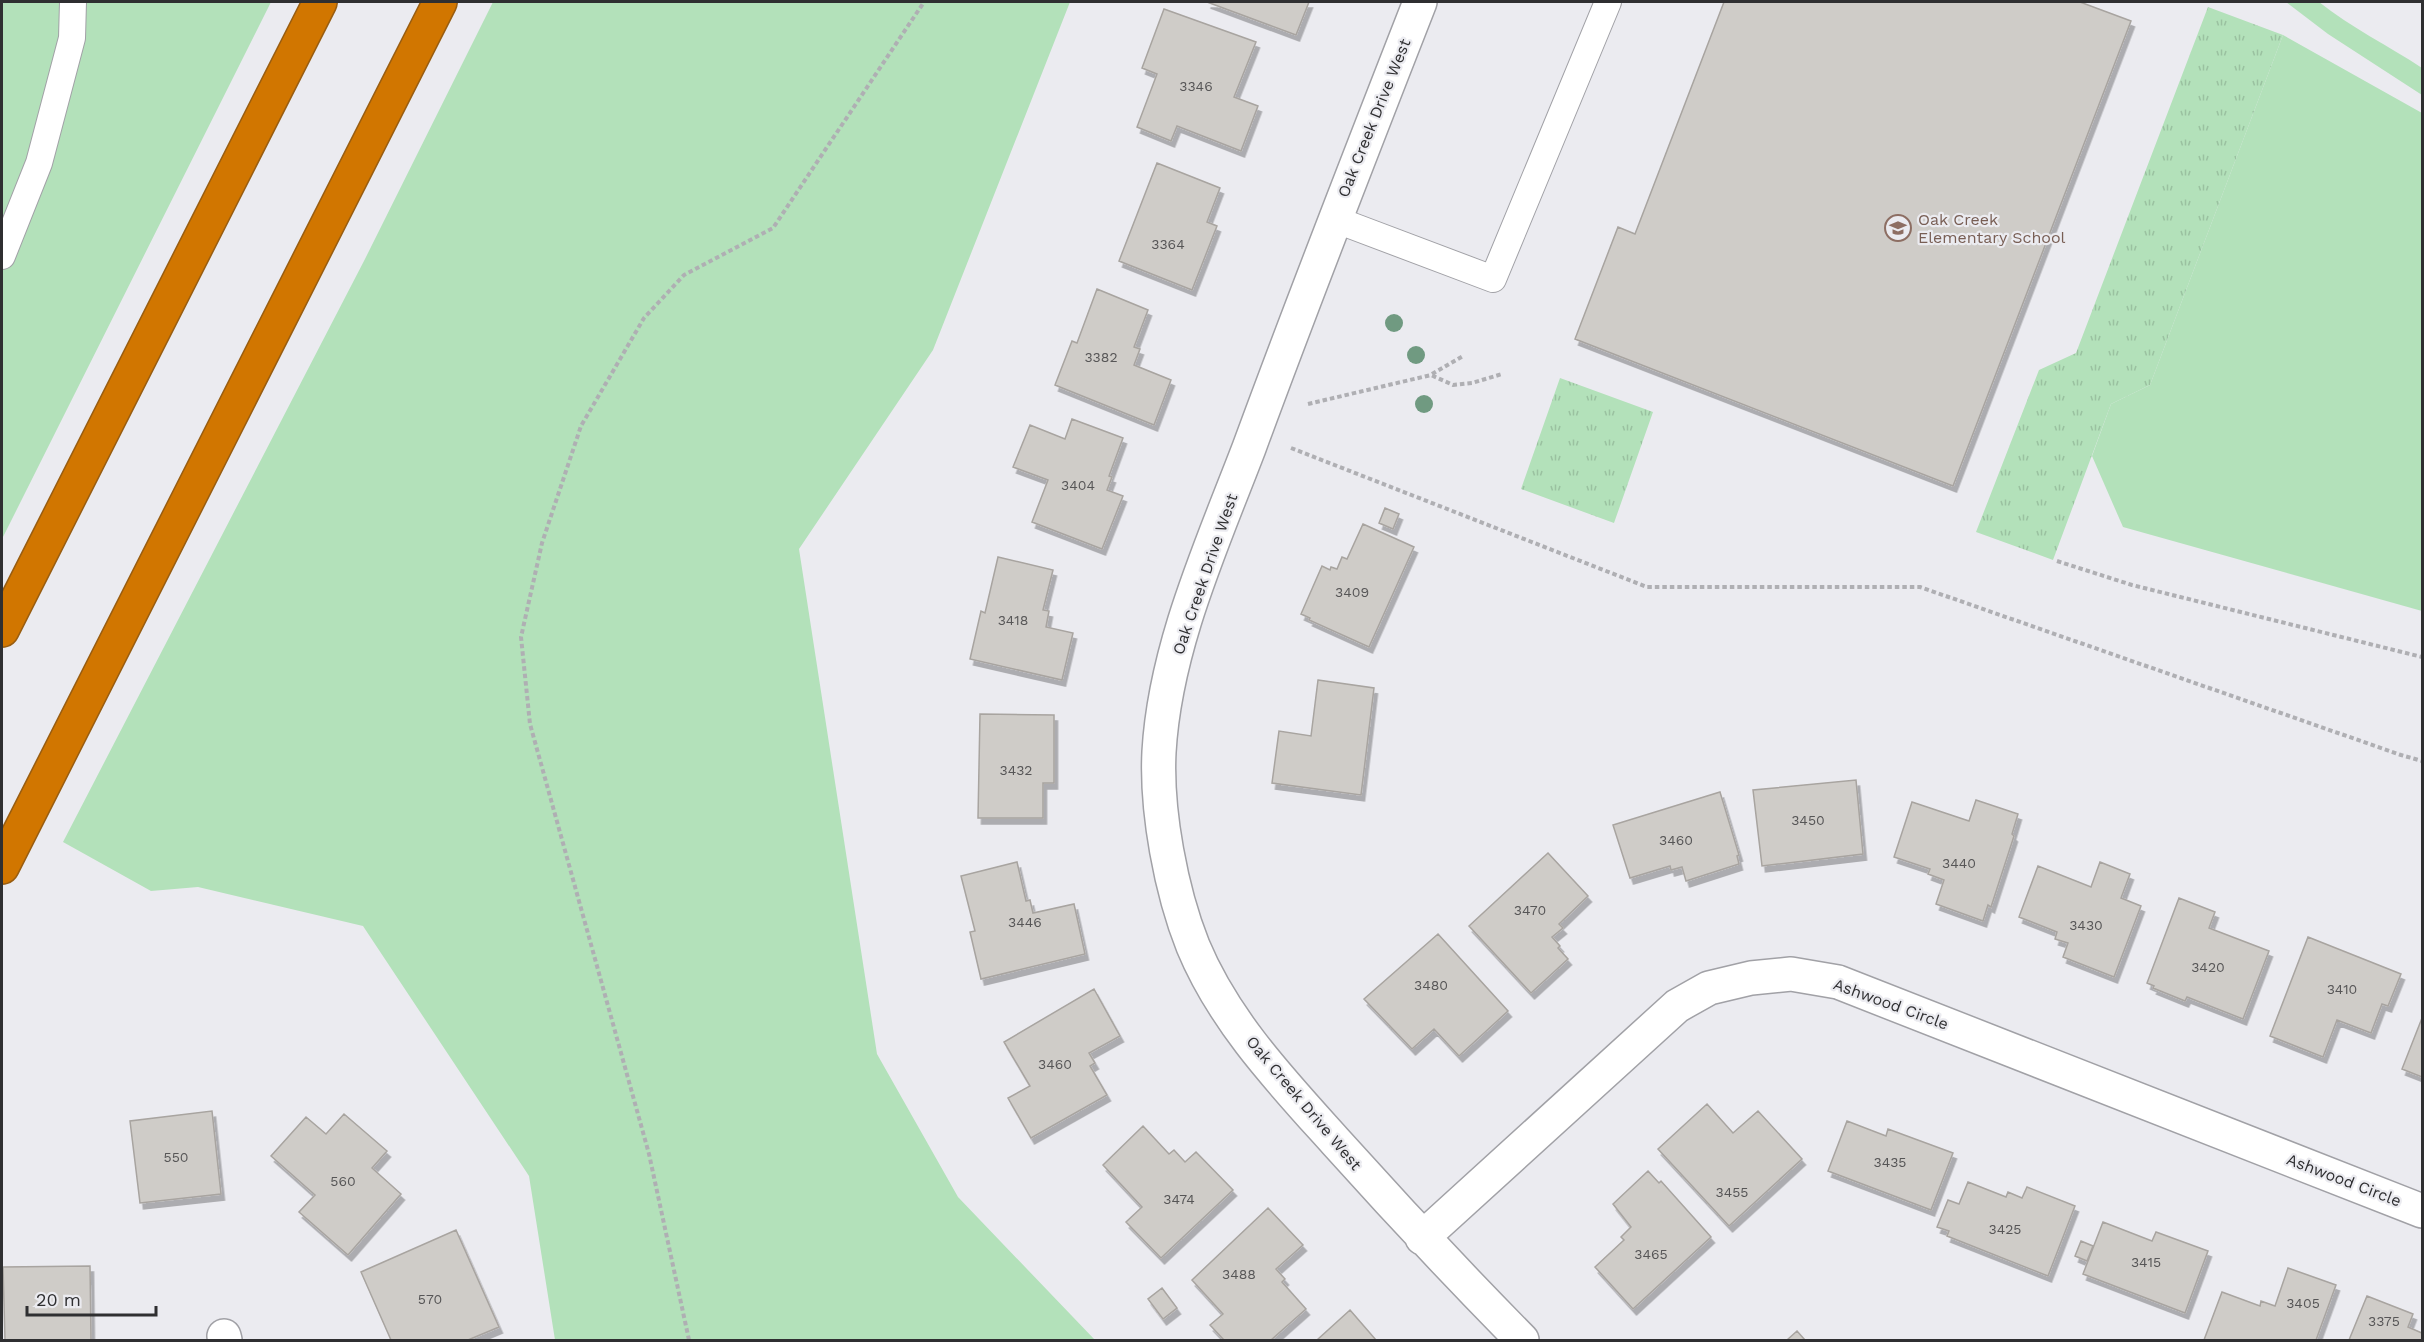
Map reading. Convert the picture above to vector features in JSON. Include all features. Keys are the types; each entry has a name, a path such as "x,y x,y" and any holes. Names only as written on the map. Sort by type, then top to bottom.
{"highway":[{"path":"2,630 320,2"},
{"path":"2,867 440,2"}],"street":[{"name":"Oak Creek Drive West","path":"1420,2 1334,219 1192,601 1168,684 1159,753 1162,814 1173,882 1190,936 1224,1004 1263,1060 1422,1238 1522,1341"},
{"name":"Ashwood Circle","path":"1422,1238 1677,1006 1709,988 1751,978 1791,974 1838,982 2422,1211"}],"lane":[{"path":"2,256 39,163 72,38 73,2"},
{"path":"1334,219 1493,279 1608,2"}],"path":[{"path":"689,1341 649,1154 530,724 521,637 543,543 581,426 644,318 684,275 773,228 924,2"},
{"path":"1307,404 1431,375 1463,356"},
{"path":"1431,375 1453,385 1472,383 1502,374"},
{"path":"1289,448 1647,587 1920,587 2422,761"},
{"path":"2057,561 2132,585 2422,657"}],"green space":[{"path":"2,2 271,2 2,539"},
{"path":"493,2 1070,2 933,350 799,549 877,1054 958,1197 1095,1340 555,1340 529,1176 363,926 198,887 151,891 63,842 365,259"},
{"path":"2286,2 2319,2 2422,68 2422,95 2328,34"},
{"path":"2208,7 2283,35 2150,385 2111,404 2053,560 1976,532 2039,370 2076,353"},
{"path":"2283,35 2422,113 2422,611 2123,527 2092,456 2111,404 2150,385"},
{"path":"1560,378 1653,412 1614,523 1521,489"}],"building":[{"path":"1207,2 1309,2 1296,35"},
{"path":"1724,2 2080,2 2131,21 1953,486 1575,339 1618,227 1635,234"},
{"path":"1164,9 1256,42 1234,97 1258,106 1241,151 1177,126 1171,141 1137,127 1157,74 1142,68"},
{"path":"1157,163 1220,188 1207,222 1217,226 1192,290 1119,261"},
{"path":"1097,289 1148,310 1134,347 1140,349 1134,365 1171,380 1154,425 1055,385 1072,341 1077,343"},
{"path":"1072,419 1123,438 1109,476 1112,477 1107,490 1123,496 1102,549 1032,522 1048,480 1013,467 1030,425 1065,439"},
{"path":"1385,508 1399,514 1393,529 1379,523"},
{"path":"1363,524 1414,547 1369,647 1309,620 1310,618 1301,614 1322,566 1330,570 1331,567 1337,569 1342,557 1347,559"},
{"path":"998,557 1053,570 1043,610 1049,611 1046,627 1073,633 1062,680 970,659 981,611 985,613"},
{"path":"1318,680 1374,688 1361,795 1272,783 1279,731 1311,736"},
{"path":"980,714 1054,715 1054,783 1043,783 1043,818 978,818"},
{"path":"1856,780 1863,854 1762,866 1753,790"},
{"path":"1720,792 1739,855 1737,856 1739,864 1686,881 1682,867 1671,870 1670,866 1630,878 1613,825"},
{"path":"1976,800 2018,814 2012,834 2014,836 1991,907 1988,905 1983,921 1936,904 1944,880 1928,874 1930,869 1894,857 1912,802 1969,821"},
{"path":"1548,853 1588,896 1559,924 1563,928 1552,937 1568,959 1531,993 1469,926"},
{"path":"1017,862 1026,901 1030,900 1033,913 1074,904 1085,954 981,979 970,932 975,931 961,876"},
{"path":"2100,862 2130,874 2121,898 2141,906 2114,977 2063,957 2068,943 2055,939 2057,932 2019,917 2038,866 2091,887"},
{"path":"2179,898 2215,912 2209,928 2269,951 2243,1019 2187,997 2185,1001 2153,988 2154,986 2147,983"},
{"path":"1438,934 1508,1011 1459,1056 1434,1029 1412,1049 1364,999"},
{"path":"2308,937 2401,974 2388,1006 2382,1004 2371,1033 2337,1020 2323,1057 2270,1036"},
{"path":"1094,989 1120,1036 1089,1053 1095,1063 1090,1066 1107,1095 1031,1138 1008,1098 1030,1086 1004,1042"},
{"path":"2422,1018 2422,1077 2402,1069"},
{"path":"1707,1104 1733,1133 1758,1111 1802,1159 1729,1226 1658,1149"},
{"path":"212,1111 221,1194 140,1203 130,1121"},
{"path":"344,1114 387,1151 372,1168 401,1194 348,1255 299,1212 315,1195 271,1156 306,1117 326,1134"},
{"path":"1847,1121 1886,1136 1888,1129 1953,1153 1931,1210 1828,1171"},
{"path":"1143,1126 1169,1154 1174,1150 1185,1162 1196,1152 1233,1190 1161,1258 1126,1222 1142,1207 1103,1165"},
{"path":"1648,1171 1659,1183 1661,1181 1711,1237 1633,1309 1595,1267 1624,1240 1621,1237 1631,1227 1613,1204"},
{"path":"1968,1182 2006,1197 2008,1192 2022,1198 2027,1187 2075,1206 2048,1276 1947,1236 1949,1231 1937,1227 1948,1200 1959,1204"},
{"path":"1268,1208 1303,1245 1276,1269 1285,1279 1282,1282 1306,1309 1271,1340 1224,1340 1210,1325 1223,1314 1192,1280"},
{"path":"2103,1222 2152,1241 2156,1232 2208,1251 2185,1313 2083,1274"},
{"path":"456,1230 499,1327 468,1340 391,1340 361,1272"},
{"path":"2081,1241 2093,1246 2087,1261 2075,1256"},
{"path":"90,1266 91,1340 5,1340 3,1267"},
{"path":"2288,1268 2336,1285 2316,1340 2204,1340 2222,1292 2260,1306 2261,1301 2275,1306"},
{"path":"1162,1288 1177,1308 1163,1319 1148,1299"},
{"path":"2367,1296 2413,1314 2408,1327 2422,1333 2422,1340 2349,1340"},
{"path":"1350,1310 1376,1340 1317,1340"},
{"path":"1797,1331 1805,1340 1787,1340"}],"place":[{"name":"Oak Creek Elementary School","path":"1898,228"}]}
